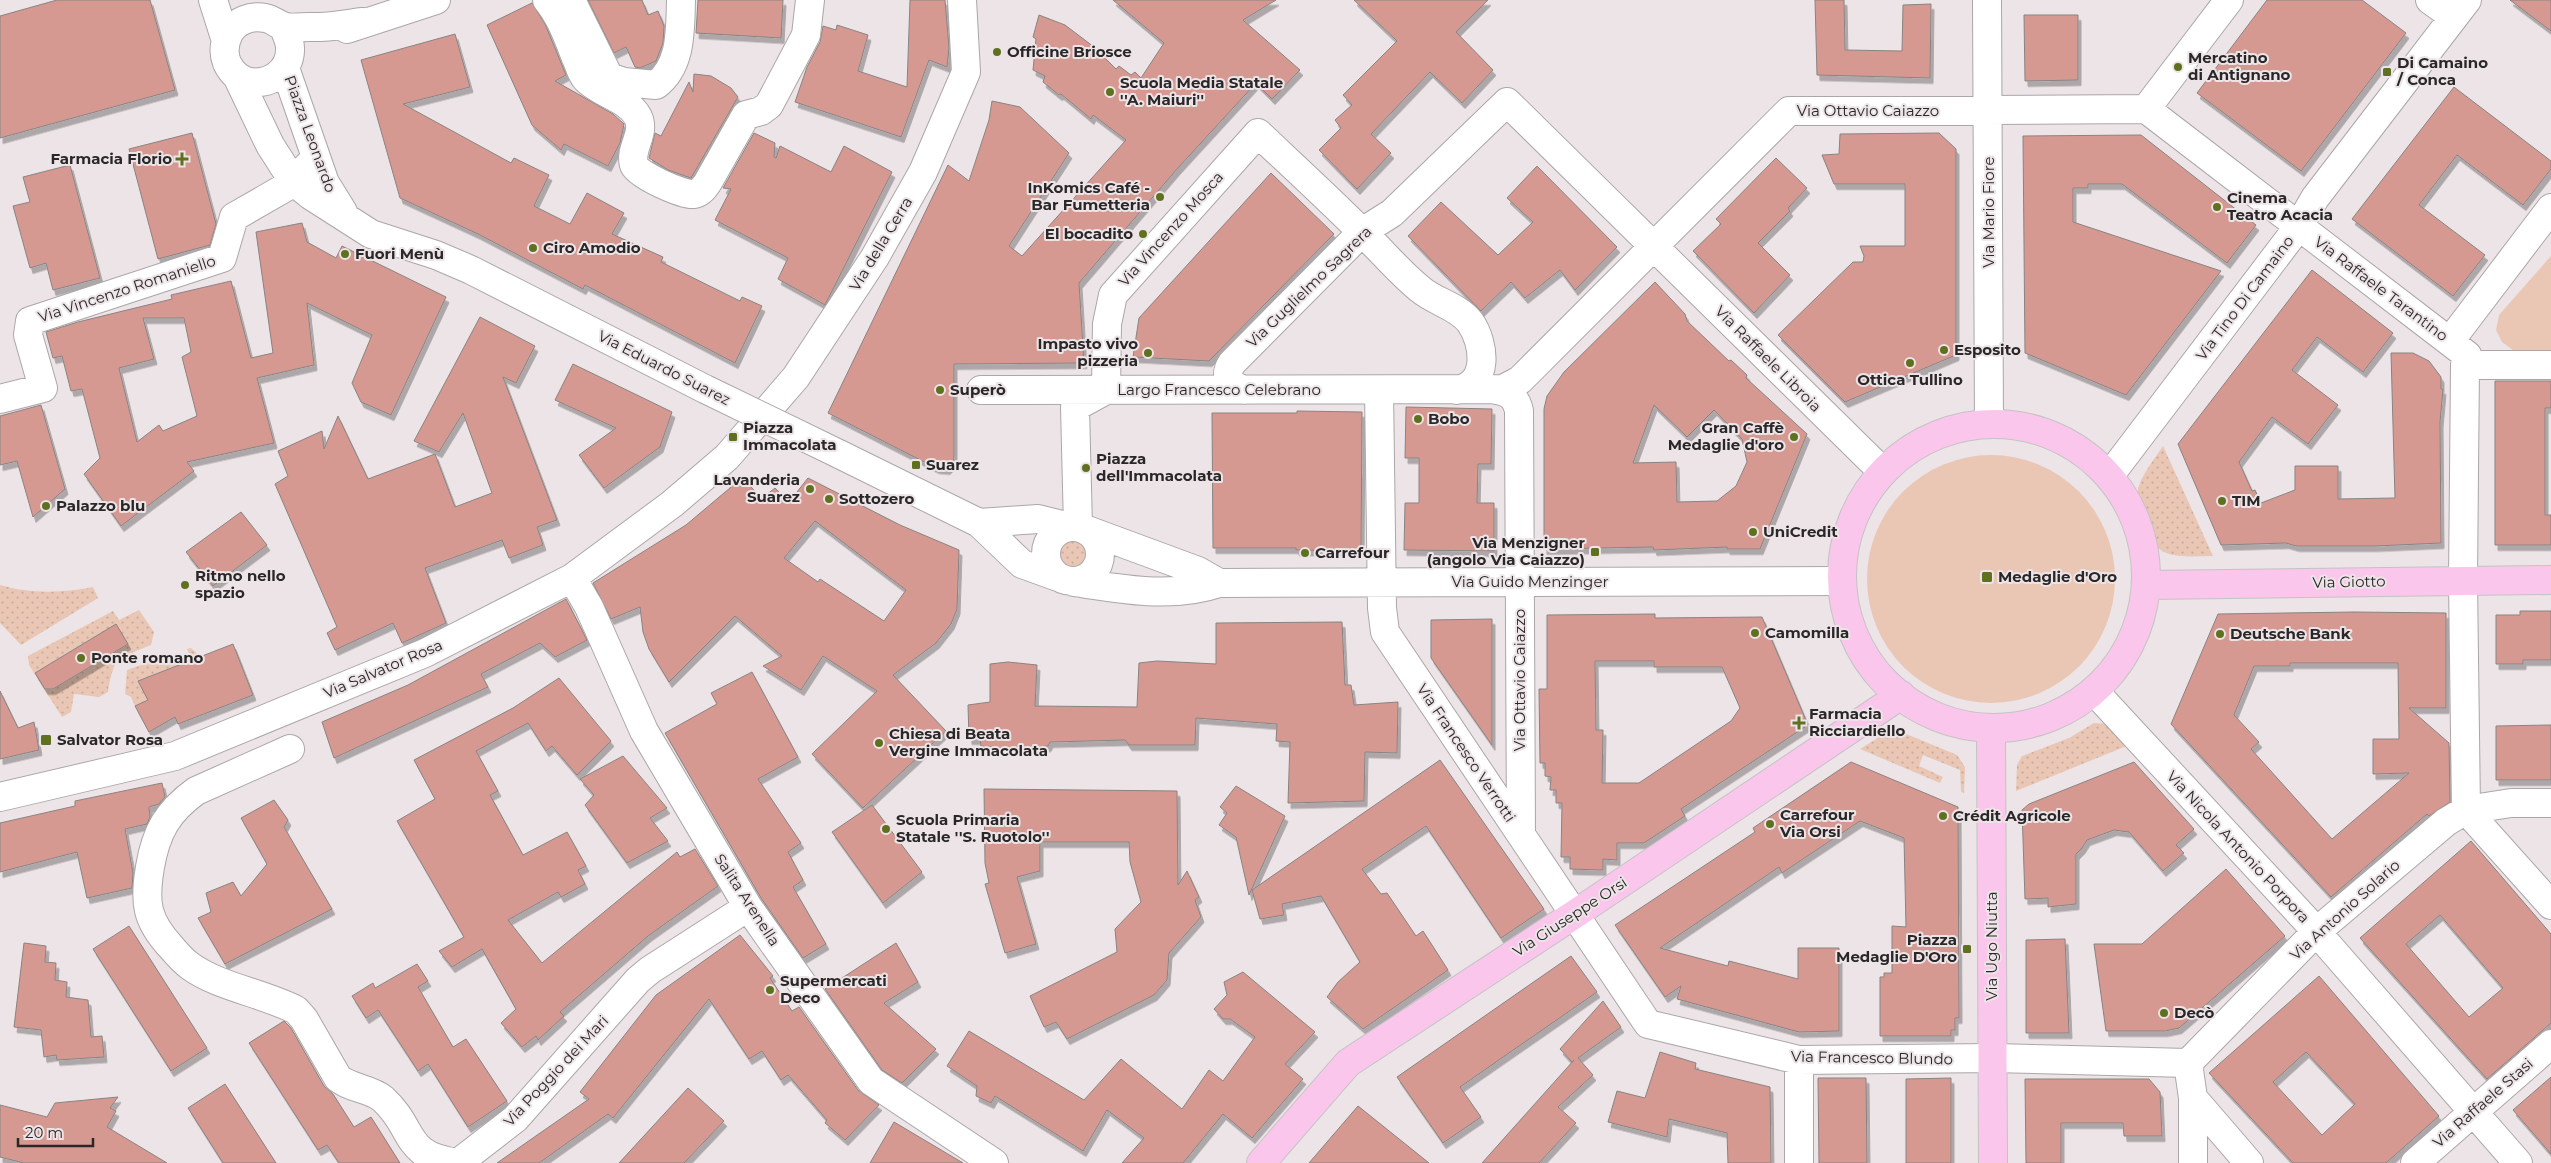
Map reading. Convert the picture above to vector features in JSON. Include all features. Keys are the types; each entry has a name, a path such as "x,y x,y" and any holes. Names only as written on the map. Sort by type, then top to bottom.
{"main road":[{"path":"1989,424 2028,427 2070,444 2110,475 2129,504 2143,544 2147,585 2139,625 2121,661 2094,691 2062,713 2025,725 1991,729 1950,722 1917,708 1885,683 1861,651 1846,614 1842,581 1846,536 1860,502 1882,471 1912,447 1946,431 1989,424"},
{"name":"Via Giotto","path":"2147,585 2551,580"},
{"name":"Via Giuseppe Orsi","path":"1261,1163 1348,1063 1900,695"},
{"name":"Via Ugo Niutta","path":"1991,729 1993,1163"}],"street":[{"name":"Piazza Leonardo","path":"213,0 226,40 225,57 229,68 237,76 270,145 293,181 310,195 348,220"},
{"path":"222,0 229,11 246,19 265,18 283,26 315,28 363,22 436,0"},
{"path":"547,0 557,12 585,78 632,110 638,118 641,131 633,153 634,166 641,174 685,193 694,194 702,191 708,182 746,115 761,111 769,105 806,34 810,0"},
{"path":"571,0 609,77 624,82 656,85 666,77 680,46 681,0"},
{"name":"Via della Cerra","path":"726,457 796,377 875,256 923,172 966,72 962,0"},
{"name":"Via Mario Fiore","path":"1987,0 1989,424"},
{"path":"1988,110 2146,109 2229,0"},
{"path":"2430,0 2460,9"},
{"name":"Via Tino Di Camaino","path":"2110,475 2299,226 2315,198 2460,9"},
{"path":"226,40 233,27 246,19"},
{"name":"Piazza Leonardo","path":"237,76 254,83 266,82 276,78 288,62 309,46 363,22"},
{"name":"Piazza Leonardo","path":"283,26 290,46 288,62 316,158 325,183 348,220"},
{"name":"Via Guglielmo Sagrera","path":"1245,390 1235,386 1228,379 1227,371 1232,363 1362,232 1392,213 1507,102 1654,246"},
{"name":"Via Raffaele Tarantino","path":"2146,109 2467,355 2465,365 2463,581"},
{"name":"Via Ottavio Caiazzo","path":"1654,246 1789,111 1988,110"},
{"name":"Via Vincenzo Mosca","path":"1106,390 1107,324 1113,295 1258,133 1362,232"},
{"name":"Via Vincenzo Romaniello","path":"0,399 43,388 28,335 30,320 222,258 234,217 286,187 316,158"},
{"path":"2450,341 2551,208"},
{"name":"Via Eduardo Suarez","path":"348,220 384,240 436,255 471,270 705,389 979,523"},
{"path":"1362,232 1420,290 1458,311 1472,324 1482,353 1480,371 1474,382 1456,390"},
{"name":"Largo Francesco Celebrano","path":"981,390 1496,390 1510,387 1520,380 1654,246"},
{"name":"Via Raffaele Libroia","path":"1654,246 1882,471"},
{"path":"2465,365 2551,365"},
{"path":"1078,528 1075,407 1106,390"},
{"name":"Via Francesco Verrotti","path":"1380,390 1382,617 1386,632 1574,914"},
{"name":"Via Ottavio Caiazzo","path":"1496,390 1513,396 1519,411 1521,834"},
{"name":"Via Salvator Rosa","path":"0,798 175,756 425,652 572,578 672,504 726,457"},
{"path":"979,523 1038,519 1078,528 1198,571 1219,583"},
{"path":"979,523 1022,564 1066,579 1141,591 1199,590 1219,583"},
{"path":"1078,528 1098,543 1100,560 1091,575 1066,579 1049,569 1045,550 1054,534 1078,528"},
{"name":"Salita Arenella","path":"572,578 589,607 644,731 748,907 871,1081 994,1163"},
{"name":"Via Guido Menzinger","path":"1219,583 1842,581"},
{"path":"2463,581 2466,810 2551,905"},
{"name":"Via Nicola Antonio Porpora","path":"2094,691 2316,932 2518,1163"},
{"name":"Via Poggio dei Mari","path":"290,749 196,791 182,801 165,821 154,843 149,876 147,899 151,921 164,939 190,966 296,1010 304,1019 338,1078 346,1084 383,1099 418,1147 432,1158 458,1163 516,1119 638,980 650,970 748,907"},
{"path":"2466,810 2511,803 2551,803"},
{"name":"Via Antonio Solario","path":"2188,1064 2316,932 2446,822 2466,810"},
{"name":"Via Francesco Blundo","path":"1574,914 1648,1024 1799,1060 1993,1058"},
{"name":"Via Raffaele Stasi","path":"2415,1163 2551,1044"},
{"path":"1993,1058 2188,1064 2193,1098 2193,1163"},
{"path":"1799,1060 1799,1163"},
{"path":"2193,1098 2249,1163"}],"shaded area":[{"path":"2551,256 2551,351 2514,351 2502,342 2496,330 2499,315"},
{"path":"2163,446 2213,556 2183,556 2166,553 2152,542 2143,527 2137,503 2137,493 2144,475"},
{"path":"1979,455 2003,455 2027,460 2050,469 2079,491 2101,520 2106,531 2113,555 2115,579 2113,603 2106,627 2101,638 2079,667 2050,689 2039,694 2003,703 1979,703 1955,698 1932,689 1912,675 1895,658 1881,638 1872,615 1867,591 1867,567 1872,543 1881,520 1895,500 1912,483 1932,469 1955,460"},
{"path":"1062,535 1092,544 1093,560 1089,568 1081,574 1075,576 1052,561 1052,546"},
{"path":"0,585 46,592 93,587 98,598 21,645 0,623"},
{"path":"139,610 154,632 151,645 124,656 115,664 108,692 99,697 74,694 71,712 62,717 29,665 28,656 113,611 119,620"},
{"path":"191,648 201,657 138,681 148,700 135,706 131,697 125,694 127,670 170,655 171,660 189,654 187,649"},
{"path":"2094,723 2108,724 2129,745 2016,791 2017,765 2022,756 2069,738"},
{"path":"1889,731 1899,731 1957,755 1965,767 1964,793 1961,791 1960,770 1923,755 1919,766 1943,777 1940,783 1860,749"}],"building":[{"path":"57,0 150,0 175,90 0,138 0,16"},
{"path":"588,0 642,0 648,15 658,11 664,26 663,43 656,61 640,68 635,67 626,47 614,53"},
{"path":"698,0 783,0 781,38 696,33"},
{"path":"910,0 945,0 949,48 947,67 929,60 901,137 795,102 807,67 820,42 823,26 836,30 837,25 868,35 858,71 907,87"},
{"path":"1113,0 1276,0 1243,20 1300,70 1272,99 1256,83 1177,169 1079,283 1084,363 954,364 954,456 953,463 947,469 936,468 828,413 948,165 969,181 989,120 992,101 1020,107 1069,153 1009,246 1022,256 1126,140 1093,115 1091,119 1061,94 1059,95 1043,82 1045,76 1033,70 1036,39 1033,37 1039,15 1065,25 1094,47 1116,69 1119,66 1131,75 1135,72 1141,78 1164,43"},
{"path":"1354,0 1488,0 1456,32 1493,70 1462,103 1430,72 1371,134 1391,153 1357,189 1319,150 1341,128 1335,120 1352,105 1343,95 1397,41"},
{"path":"1815,0 1844,0 1845,50 1902,51 1903,5 1931,4 1930,78 1817,75"},
{"path":"2267,0 2362,0 2406,33 2301,171 2197,93"},
{"path":"2510,0 2551,0 2551,31"},
{"path":"532,3 545,24 566,75 555,81 613,114 624,124 620,143 608,166 564,144 561,150 532,125 487,25"},
{"path":"2024,15 2078,15 2078,80 2025,81"},
{"path":"455,34 470,87 403,104 511,163 514,158 549,175 534,206 570,224 587,193 624,213 612,234 663,257 661,262 740,301 742,297 762,306 735,363 585,285 583,289 478,234 400,198 361,60"},
{"path":"694,74 711,76 731,88 738,97 691,178 668,170 649,158 655,133 661,136 689,82 693,92"},
{"path":"2454,87 2551,161 2551,169 2523,205 2457,155 2419,205 2485,255 2453,296 2352,219"},
{"path":"192,133 216,224 210,245 158,259 129,149"},
{"path":"754,133 775,143 774,157 776,158 780,146 831,172 844,146 892,172 825,305 778,279 788,258 715,220 731,189 723,188"},
{"path":"1939,133 1956,149 1956,355 1845,402 1778,335 1853,262 1863,262 1864,256 1860,246 1905,246 1905,184 1834,184 1822,155 1839,154 1840,134"},
{"path":"2141,135 2256,225 2227,263 2122,184 2088,184 2088,188 2073,188 2073,222 2221,271 2126,395 2025,353 2023,136"},
{"path":"1776,158 1807,188 1788,208 1790,211 1758,243 1790,275 1754,313 1693,251 1721,224 1716,219"},
{"path":"70,165 100,278 53,290 46,263 30,268 13,206 30,202 23,177"},
{"path":"1537,166 1617,247 1575,290 1560,270 1525,298 1511,282 1481,311 1408,236 1441,202 1498,255 1533,222 1507,198"},
{"path":"1271,173 1334,234 1209,361 1133,357 1139,318"},
{"path":"302,223 307,242 336,258 342,246 446,297 391,415 361,402 352,383 372,335 307,303 314,365 257,378 274,443 187,462 194,471 121,526 84,474 100,458 82,389 71,391 62,356 53,358 46,332 78,322 172,299 171,295 231,281 251,358 273,353 256,232","holes":["143,318 184,318 191,352 182,357 197,416 163,431 159,425 137,442 119,368 154,359"]},
{"path":"2312,270 2393,333 2363,372 2317,337 2292,370 2338,405 2308,444 2272,417 2239,462 2252,491 2255,490 2261,503 2295,490 2295,466 2338,466 2338,499 2395,498 2391,353 2413,353 2429,361 2441,377 2441,389 2443,389 2440,422 2441,543 2375,546 2296,546 2286,543 2221,545 2178,444"},
{"path":"1655,282 1685,314 1687,321 1729,361 1731,360 1747,375 1746,378 1807,434 1760,549 1727,549 1727,547 1654,550 1653,547 1544,549 1544,409 1547,396 1564,372","holes":["1654,405 1687,437 1714,410 1742,439 1747,462 1736,486 1717,501 1677,502 1676,462 1633,463"]},
{"path":"480,317 535,346 516,383 503,377 557,520 537,527 543,545 509,558 502,540 425,568 446,623 402,643 393,623 335,650 327,633 337,627 275,484 288,476 278,451 322,431 324,449 338,416 368,479 435,454 455,507 492,493 463,413 439,452 414,441"},
{"path":"573,364 672,412 660,447 604,488 579,455 616,428 555,400"},
{"path":"2495,381 2551,381 2551,408 2545,408 2545,515 2551,515 2551,545 2495,545"},
{"path":"41,405 65,489 33,517 17,461 0,465 0,416"},
{"path":"1406,407 1492,409 1491,464 1478,464 1477,503 1494,503 1494,551 1404,550 1405,503 1419,503 1419,458 1405,458"},
{"path":"1297,411 1362,412 1361,551 1296,550 1296,548 1213,548 1212,413 1297,413"},
{"path":"743,477 761,499 775,488 789,502 808,478 900,525 959,550 957,609 951,624 936,643 893,675 946,731 863,808 812,754 877,691 823,656 801,690 763,666 782,656 735,616 669,682 649,649 643,632 640,607 611,619 593,583 686,525","holes":["815,521 906,590 884,621 820,579 818,582 784,558"]},
{"path":"241,512 267,545 213,586 186,552"},
{"path":"566,599 587,640 555,657 540,643 481,674 488,687 334,758 322,722 408,685"},
{"path":"2520,611 2551,611 2551,660 2523,660 2523,664 2496,664 2496,615 2520,615"},
{"path":"2446,613 2446,708 2409,708 2449,743 2450,802 2429,816 2427,814 2331,897 2171,724 2218,614","holes":["2290,663 2398,663 2399,739 2373,739 2373,774 2409,773 2332,839 2251,749 2259,742 2234,715 2254,666 2290,666"]},
{"path":"1655,614 1655,618 1762,617 1808,725 1681,809 1685,816 1644,843 1617,843 1617,860 1603,859 1603,870 1570,869 1570,857 1561,857 1562,803 1556,803 1556,790 1550,790 1551,777 1545,776 1545,763 1540,763 1539,689 1547,689 1547,615","holes":["1595,661 1654,661 1654,667 1722,667 1740,708 1731,721 1639,783 1602,783 1603,730 1596,730"]},
{"path":"1492,619 1492,745 1431,658 1431,620"},
{"path":"1342,622 1345,685 1351,685 1354,705 1398,702 1397,753 1365,752 1364,801 1288,803 1290,742 1276,741 1277,724 1196,718 1195,745 1129,745 1125,740 1050,742 1048,746 1012,749 981,746 980,739 969,739 968,705 990,702 990,664 1008,662 1037,665 1035,706 1137,707 1139,663 1157,661 1216,664 1216,623"},
{"name":"Ponte romano","path":"116,624 128,644 53,689 45,689 35,673"},
{"path":"233,644 253,695 178,724 175,717 149,732 135,706 148,700 138,681"},
{"path":"752,672 798,757 758,779 801,843 788,852 803,880 793,887 826,944 803,958 761,898 665,733 717,704 711,693"},
{"path":"559,678 611,741 577,775 552,746 546,751 528,723 476,751 498,791 490,795 523,855 567,832 586,866 578,870 585,884 561,897 558,892 508,920 542,963 677,852 680,857 695,849 718,886 648,936 560,1012 564,1016 538,1040 536,1036 522,1047 501,1023 516,1009 482,949 452,967 439,951 464,937 397,821 435,799 414,760 513,708"},
{"path":"0,691 18,728 34,722 39,750 0,759"},
{"path":"2551,725 2551,780 2496,780 2496,726"},
{"path":"623,756 667,808 650,818 668,841 627,863 585,805 594,795 580,779"},
{"path":"1440,760 1544,909 1501,938 1426,826 1362,869 1381,894 1387,893 1416,936 1423,931 1448,970 1363,1029 1327,997 1338,982 1360,962 1321,896 1282,904 1284,915 1260,919 1252,890"},
{"path":"1851,762 1958,807 1959,1018 1955,1018 1955,1030 1951,1030 1951,1036 1880,1036 1880,977 1884,977 1884,973 1892,973 1892,926 1906,927 1904,838 1860,821 1782,873 1779,867 1660,948 1728,966 1729,961 1798,979 1798,948 1839,948 1839,1031 1799,1032 1677,999 1681,986 1665,997 1615,925 1755,832 1753,828"},
{"path":"2134,762 2194,829 2176,845 2184,853 2163,871 2129,832 2114,830 2087,840 2076,854 2076,904 2048,907 2048,898 2025,899 2022,810 2029,804"},
{"path":"162,783 165,797 159,804 149,807 150,817 147,824 125,829 133,873 132,888 87,898 77,852 0,872 0,823 75,806 75,801"},
{"path":"1236,786 1285,816 1249,895 1236,837 1219,825 1227,813 1220,807"},
{"path":"984,789 1177,791 1178,885 1187,871 1199,897 1195,900 1201,917 1169,953 1167,980 1154,995 1067,1039 1056,1022 1044,1027 1030,996 1117,952 1115,929 1141,902 1130,862 1129,842 1040,842 1040,871 1017,877 1036,944 1005,953 985,884 989,883 985,863"},
{"path":"274,800 288,820 284,827 332,909 225,964 198,918 211,912 206,893 233,882 241,896 267,864 241,818"},
{"path":"872,805 922,872 883,903 832,832"},
{"path":"2471,841 2551,934 2551,1023 2487,1079 2360,938","holes":["2440,915 2503,988 2469,1017 2406,944"]},
{"path":"2226,869 2285,936 2179,1028 2165,1031 2106,1031 2094,944 2142,944"},
{"path":"129,926 207,1048 171,1071 93,949"},
{"path":"740,935 773,976 770,978 792,1011 799,1007 858,1090 879,1105 845,1140 825,1123 827,1120 788,1075 781,1080 762,1051 749,1059 709,999 613,1118 608,1114 539,1163 497,1163 589,1099 580,1092 656,995"},
{"path":"2065,939 2069,1033 2026,1033 2026,940"},
{"path":"24,943 46,946 45,962 56,963 55,980 67,982 66,997 88,1000 91,1037 102,1036 104,1057 57,1060 56,1055 44,1057 41,1030 14,1027"},
{"path":"896,943 918,982 884,1003 936,1049 902,1083 882,1070 825,989"},
{"path":"1571,956 1597,992 1460,1087 1481,1117 1443,1143 1397,1077"},
{"path":"417,964 428,981 418,987 453,1047 466,1039 507,1101 468,1127 428,1064 418,1071 378,1010 366,1018 352,996 373,983 375,988"},
{"path":"1243,972 1315,1032 1285,1064 1303,1079 1252,1138 1223,1114 1183,1163 1122,1163 1144,1138 1107,1110 1083,1151 995,1096 991,1103 976,1096 977,1086 947,1066 969,1031 1084,1100 1121,1059 1182,1109 1209,1070 1223,1081 1255,1037 1230,1019 1223,1019 1214,1009 1227,995 1224,982"},
{"path":"2319,976 2439,1116 2386,1163 2293,1163 2209,1073","holes":["2306,1052 2355,1104 2322,1135 2273,1082"]},
{"path":"1603,1001 1621,1027 1578,1058 1593,1075 1558,1107 1576,1123 1539,1163 1482,1163 1574,1060 1572,1062 1560,1049"},
{"path":"284,1021 291,1028 324,1086 333,1094 354,1127 371,1117 400,1163 339,1163 327,1145 318,1150 249,1043"},
{"path":"1660,1052 1696,1063 1695,1069 1770,1087 1771,1163 1728,1163 1727,1133 1669,1119 1667,1137 1608,1122 1617,1091 1645,1098"},
{"path":"2551,1077 2551,1154 2513,1110"},
{"path":"1818,1078 1866,1078 1867,1163 1819,1163"},
{"path":"1951,1078 1951,1163 1906,1163 1906,1079"},
{"path":"2025,1079 2149,1079 2160,1092 2162,1136 2124,1136 2123,1123 2061,1123 2061,1163 2026,1163"},
{"path":"225,1084 276,1163 223,1163 188,1108"},
{"path":"688,1088 724,1121 684,1163 619,1163"},
{"path":"118,1097 110,1108 116,1111 107,1127 167,1163 24,1163 0,1157 0,1105 47,1117 55,1103"},
{"path":"1358,1106 1429,1163 1309,1163"},
{"path":"894,1122 963,1163 870,1163"}],"place":[{"name":"Officine Briosce","path":"997,52"},
{"name":"Mercatino di Antignano","path":"2178,67"},
{"name":"Di Camaino / Conca","path":"2387,72"},
{"name":"Scuola Media Statale ''A. Maiuri''","path":"1110,92"},
{"name":"Farmacia Florio","path":"182,159"},
{"name":"InKomics Café - Bar Fumetteria","path":"1160,197"},
{"name":"Cinema Teatro Acacia","path":"2217,207"},
{"name":"El bocadito","path":"1143,234"},
{"name":"Ciro Amodio","path":"533,248"},
{"name":"Fuori Menù","path":"345,254"},
{"name":"Esposito","path":"1944,350"},
{"name":"Impasto vivo pizzeria","path":"1148,353"},
{"name":"Ottica Tullino","path":"1910,363"},
{"name":"Superò","path":"940,390"},
{"name":"Bobo","path":"1418,419"},
{"name":"Piazza Immacolata","path":"733,437"},
{"name":"Gran Caffè Medaglie d'oro","path":"1794,437"},
{"name":"Suarez","path":"916,465"},
{"name":"Piazza dell'Immacolata","path":"1086,468"},
{"name":"Lavanderia Suarez","path":"810,489"},
{"name":"Sottozero","path":"829,499"},
{"name":"TIM","path":"2222,501"},
{"name":"Palazzo blu","path":"46,506"},
{"name":"UniCredit","path":"1753,532"},
{"name":"Via Menzigner (angolo Via Caiazzo)","path":"1595,552"},
{"name":"Carrefour","path":"1305,553"},
{"name":"Medaglie d'Oro","path":"1987,577"},
{"name":"Ritmo nello spazio","path":"185,585"},
{"name":"Camomilla","path":"1755,633"},
{"name":"Deutsche Bank","path":"2220,634"},
{"name":"Ponte romano","path":"81,658"},
{"name":"Farmacia Ricciardiello","path":"1799,723"},
{"name":"Salvator Rosa","path":"46,740"},
{"name":"Chiesa di Beata Vergine Immacolata","path":"879,743"},
{"name":"Crédit Agricole","path":"1943,816"},
{"name":"Carrefour Via Orsi","path":"1770,824"},
{"name":"Scuola Primaria Statale ''S. Ruotolo''","path":"886,829"},
{"name":"Piazza Medaglie D'Oro","path":"1967,949"},
{"name":"Supermercati Deco","path":"770,990"},
{"name":"Decò","path":"2164,1013"}]}
